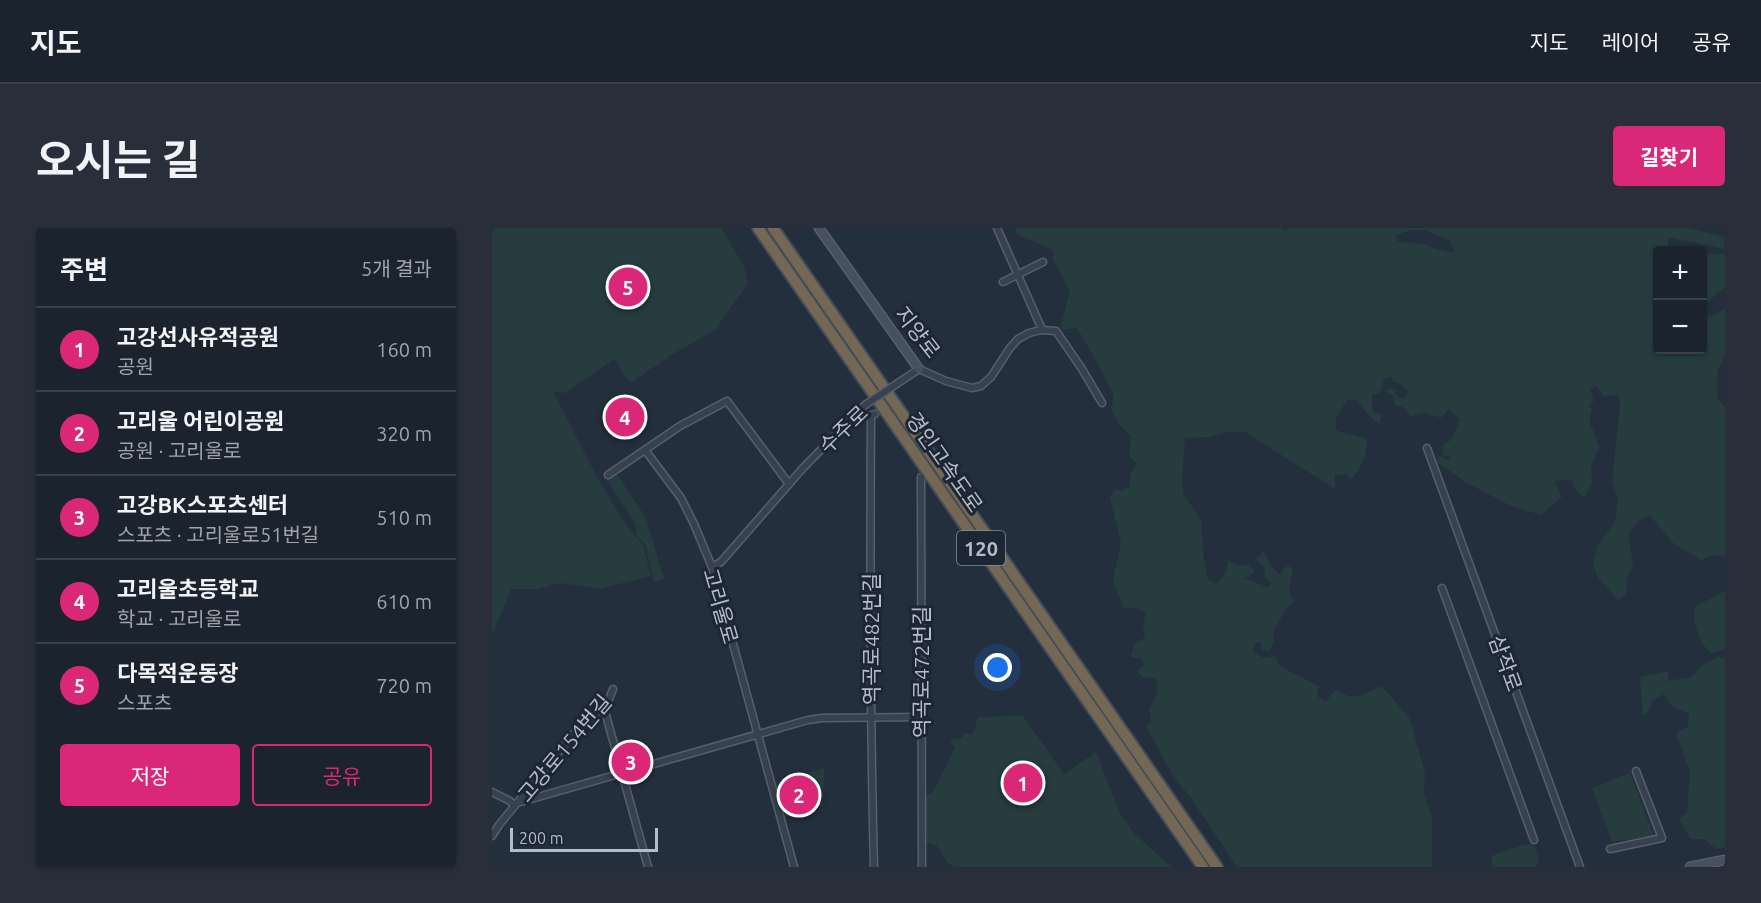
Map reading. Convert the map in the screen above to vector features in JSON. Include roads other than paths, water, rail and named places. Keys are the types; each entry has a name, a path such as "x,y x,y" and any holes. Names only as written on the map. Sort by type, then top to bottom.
{"highway":[{"name":"경인고속도로","path":"758,228 1203,867"},
{"name":"경인고속도로","path":"772,228 1217,867"}],"street":[{"name":"지양로","path":"819,228 919,369 946,381 972,388 981,386 992,377 1018,339 1041,330"},
{"path":"998,228 1041,330 1056,331 1102,403"},
{"path":"1004,282 1043,262"},
{"name":"수주로","path":"711,567 722,562 789,484 865,405 919,369"},
{"path":"608,475 680,426 727,401 789,484"},
{"name":"역곡로482번길","path":"874,867 871,415 875,414"},
{"name":"삼작로","path":"1427,448 1580,867"},
{"name":"고리울로","path":"645,450 681,498 711,567 794,867"},
{"name":"역곡로472번길","path":"921,477 922,867"},
{"path":"1442,588 1534,840"},
{"name":"고강로154번길","path":"492,836 515,804 580,726 604,708 613,689"},
{"path":"604,708 648,867"},
{"path":"492,792 515,804 808,720 921,717"},
{"path":"1610,849 1662,838 1636,771"},
{"path":"1690,867 1725,860"}],"place":[{"name":"다목적운동장","path":"628,287"},
{"name":"고리울초등학교","path":"625,417"},
{"name":"고강BK스포츠센터","path":"631,762"},
{"name":"고강선사유적공원","path":"1023,783"},
{"name":"고리울 어린이공원","path":"799,795"}]}
